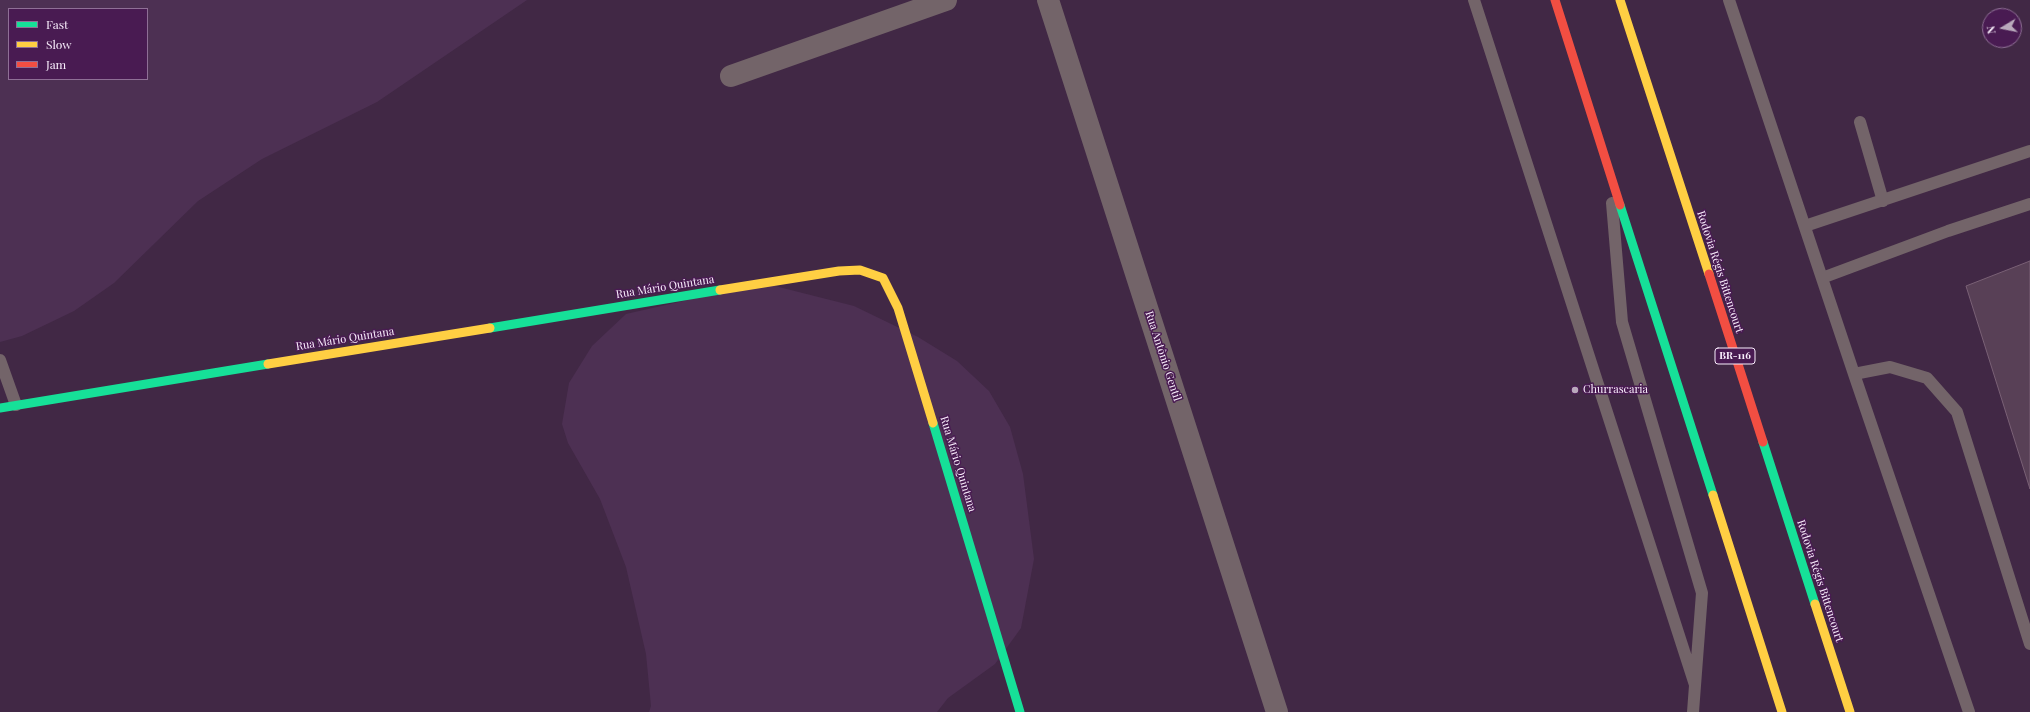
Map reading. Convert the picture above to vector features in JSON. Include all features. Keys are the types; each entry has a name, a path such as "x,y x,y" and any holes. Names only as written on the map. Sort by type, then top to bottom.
{"main road":[{"path":"1555,0 1782,712"},
{"name":"Rodovia Régis Bittencourt","path":"1620,0 1850,712"},
{"name":"Rua Mário Quintana","path":"0,408 839,271 860,270 883,278 898,308 1020,712"}],"street":[{"path":"731,76 946,0"},
{"name":"Rua Antônio Gentil","path":"1048,0 1277,712"}],"lane":[{"path":"1474,0 1695,685"},
{"path":"1729,0 1969,712"},
{"path":"1860,122 1883,201"},
{"path":"1805,226 2030,151"},
{"path":"1609,170 1622,322 1702,593 1693,712"},
{"path":"1822,278 1948,231 2030,204"},
{"path":"0,360 16,405"},
{"path":"1854,374 1890,367 1927,378 1958,412 2030,644"}],"shaded area":[{"path":"0,0 527,0 377,102 262,159 198,201 114,283 74,311 22,336 0,342"},
{"path":"763,283 854,306 918,337 957,361 989,391 1010,427 1023,474 1034,559 1021,628 995,664 948,698 937,712 649,712 651,706 646,654 626,567 600,499 568,443 562,424 569,383 592,346 626,314"}],"building":[{"path":"2030,261 2030,489 1966,286"}],"traffic: fast":[{"path":"1620,205 1713,495"},
{"path":"490,328 720,290"},
{"path":"0,408 268,364"},
{"path":"933,423 1020,712"},
{"path":"1763,442 1815,604"}],"traffic: slow":[{"path":"1620,0 1709,274"},
{"path":"720,290 839,271 860,270 883,278 898,308 933,423"},
{"path":"268,364 490,328"},
{"path":"1713,495 1782,712"},
{"path":"1815,604 1850,712"}],"traffic: jam":[{"path":"1555,0 1620,205"},
{"path":"1709,274 1763,442"}],"place":[{"name":"Churrascaria","path":"1575,390"}]}
